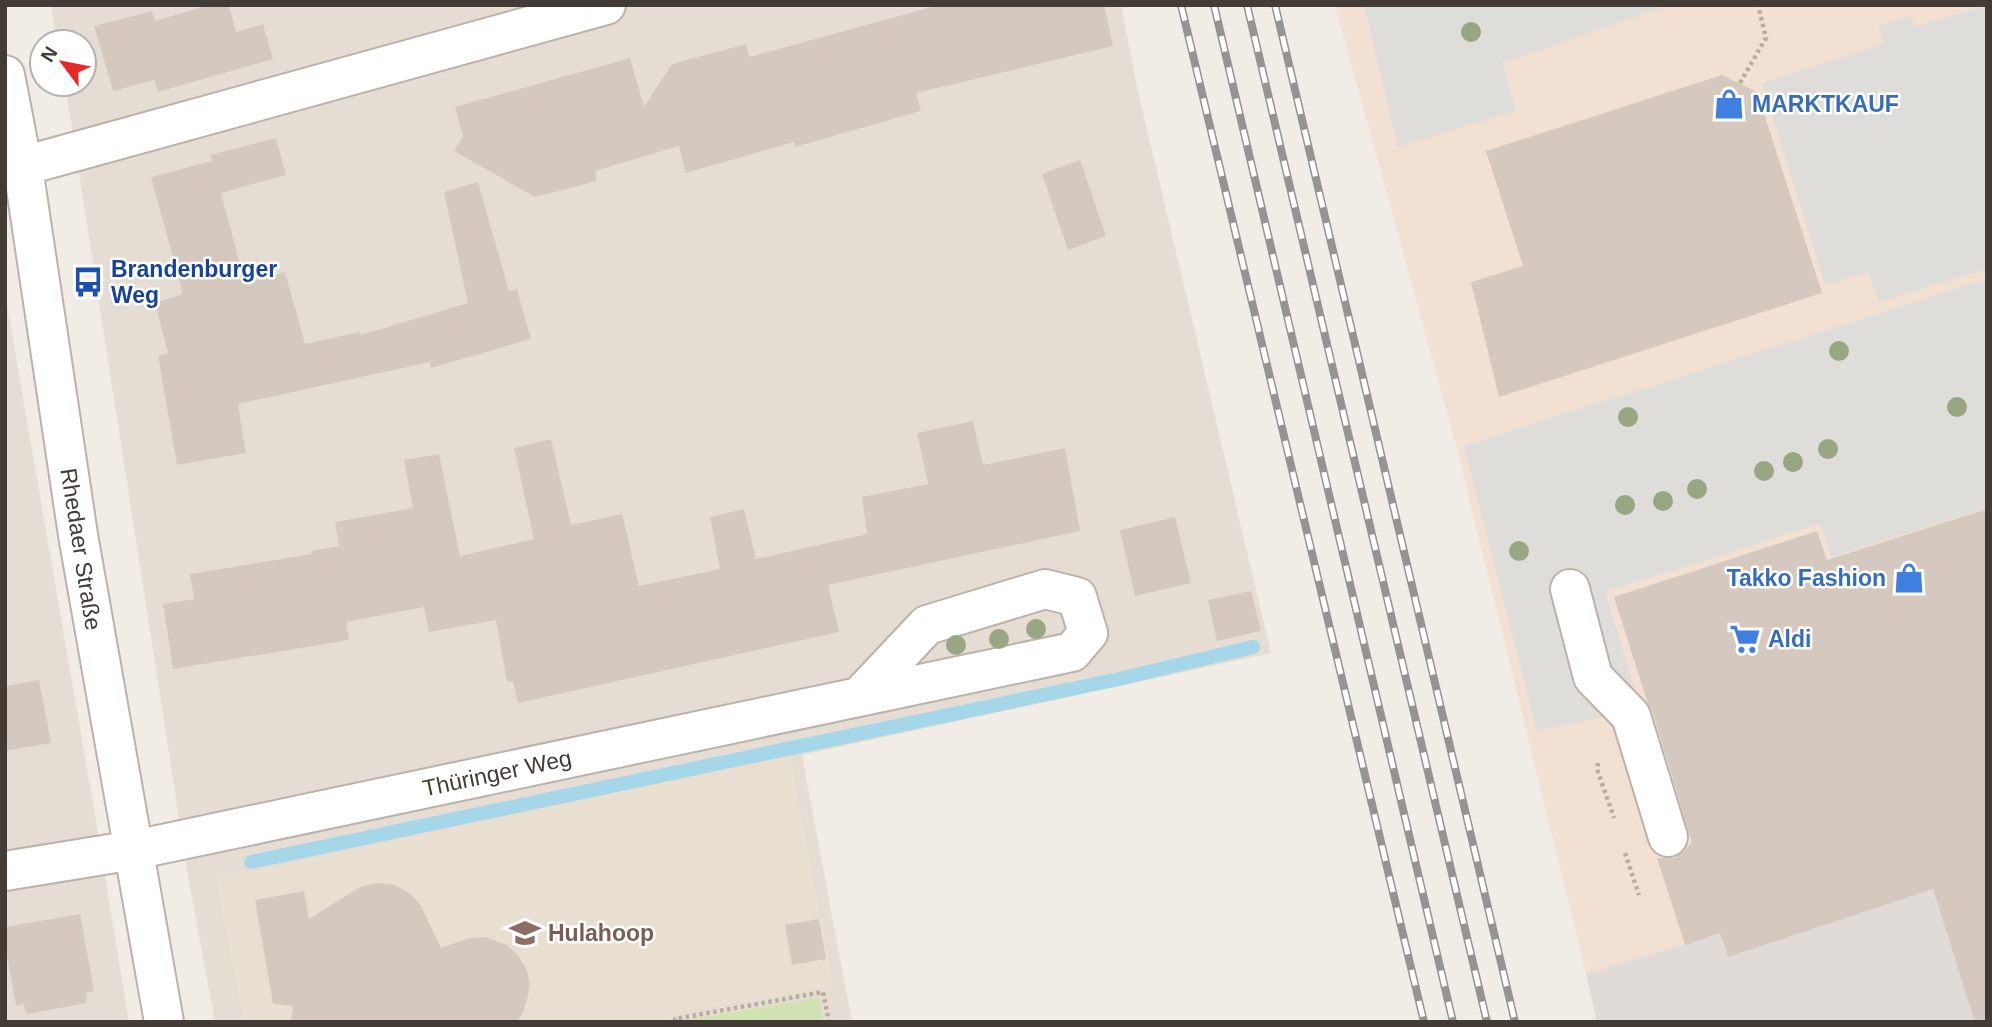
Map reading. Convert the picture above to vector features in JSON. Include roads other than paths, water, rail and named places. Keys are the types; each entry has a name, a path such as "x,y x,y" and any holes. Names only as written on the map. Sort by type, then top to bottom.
{"street":[{"path":"14,170 606,5"},
{"name":"Rhedaer Straße","path":"5,75 14,170 164,1022"},
{"name":"Thüringer Weg","path":"5,871 134,850 1072,652 1088,632 1077,597 1045,589 927,625 861,695"},
{"path":"1570,589 1593,677 1631,716 1668,837"}],"waterway":[{"path":"251,862 1119,679 1253,647"}],"railway":[{"path":"1181,5 1424,1022"},
{"path":"1214,5 1453,1022"},
{"path":"1247,5 1487,1022"},
{"path":"1275,5 1515,1022"}],"place":[{"name":"MARKTKAUF","path":"1729,104"},
{"name":"Brandenburger Weg","path":"88,282"},
{"name":"Takko Fashion","path":"1909,578"},
{"name":"Aldi","path":"1745,639"},
{"name":"Hulahoop","path":"525,933"}]}
